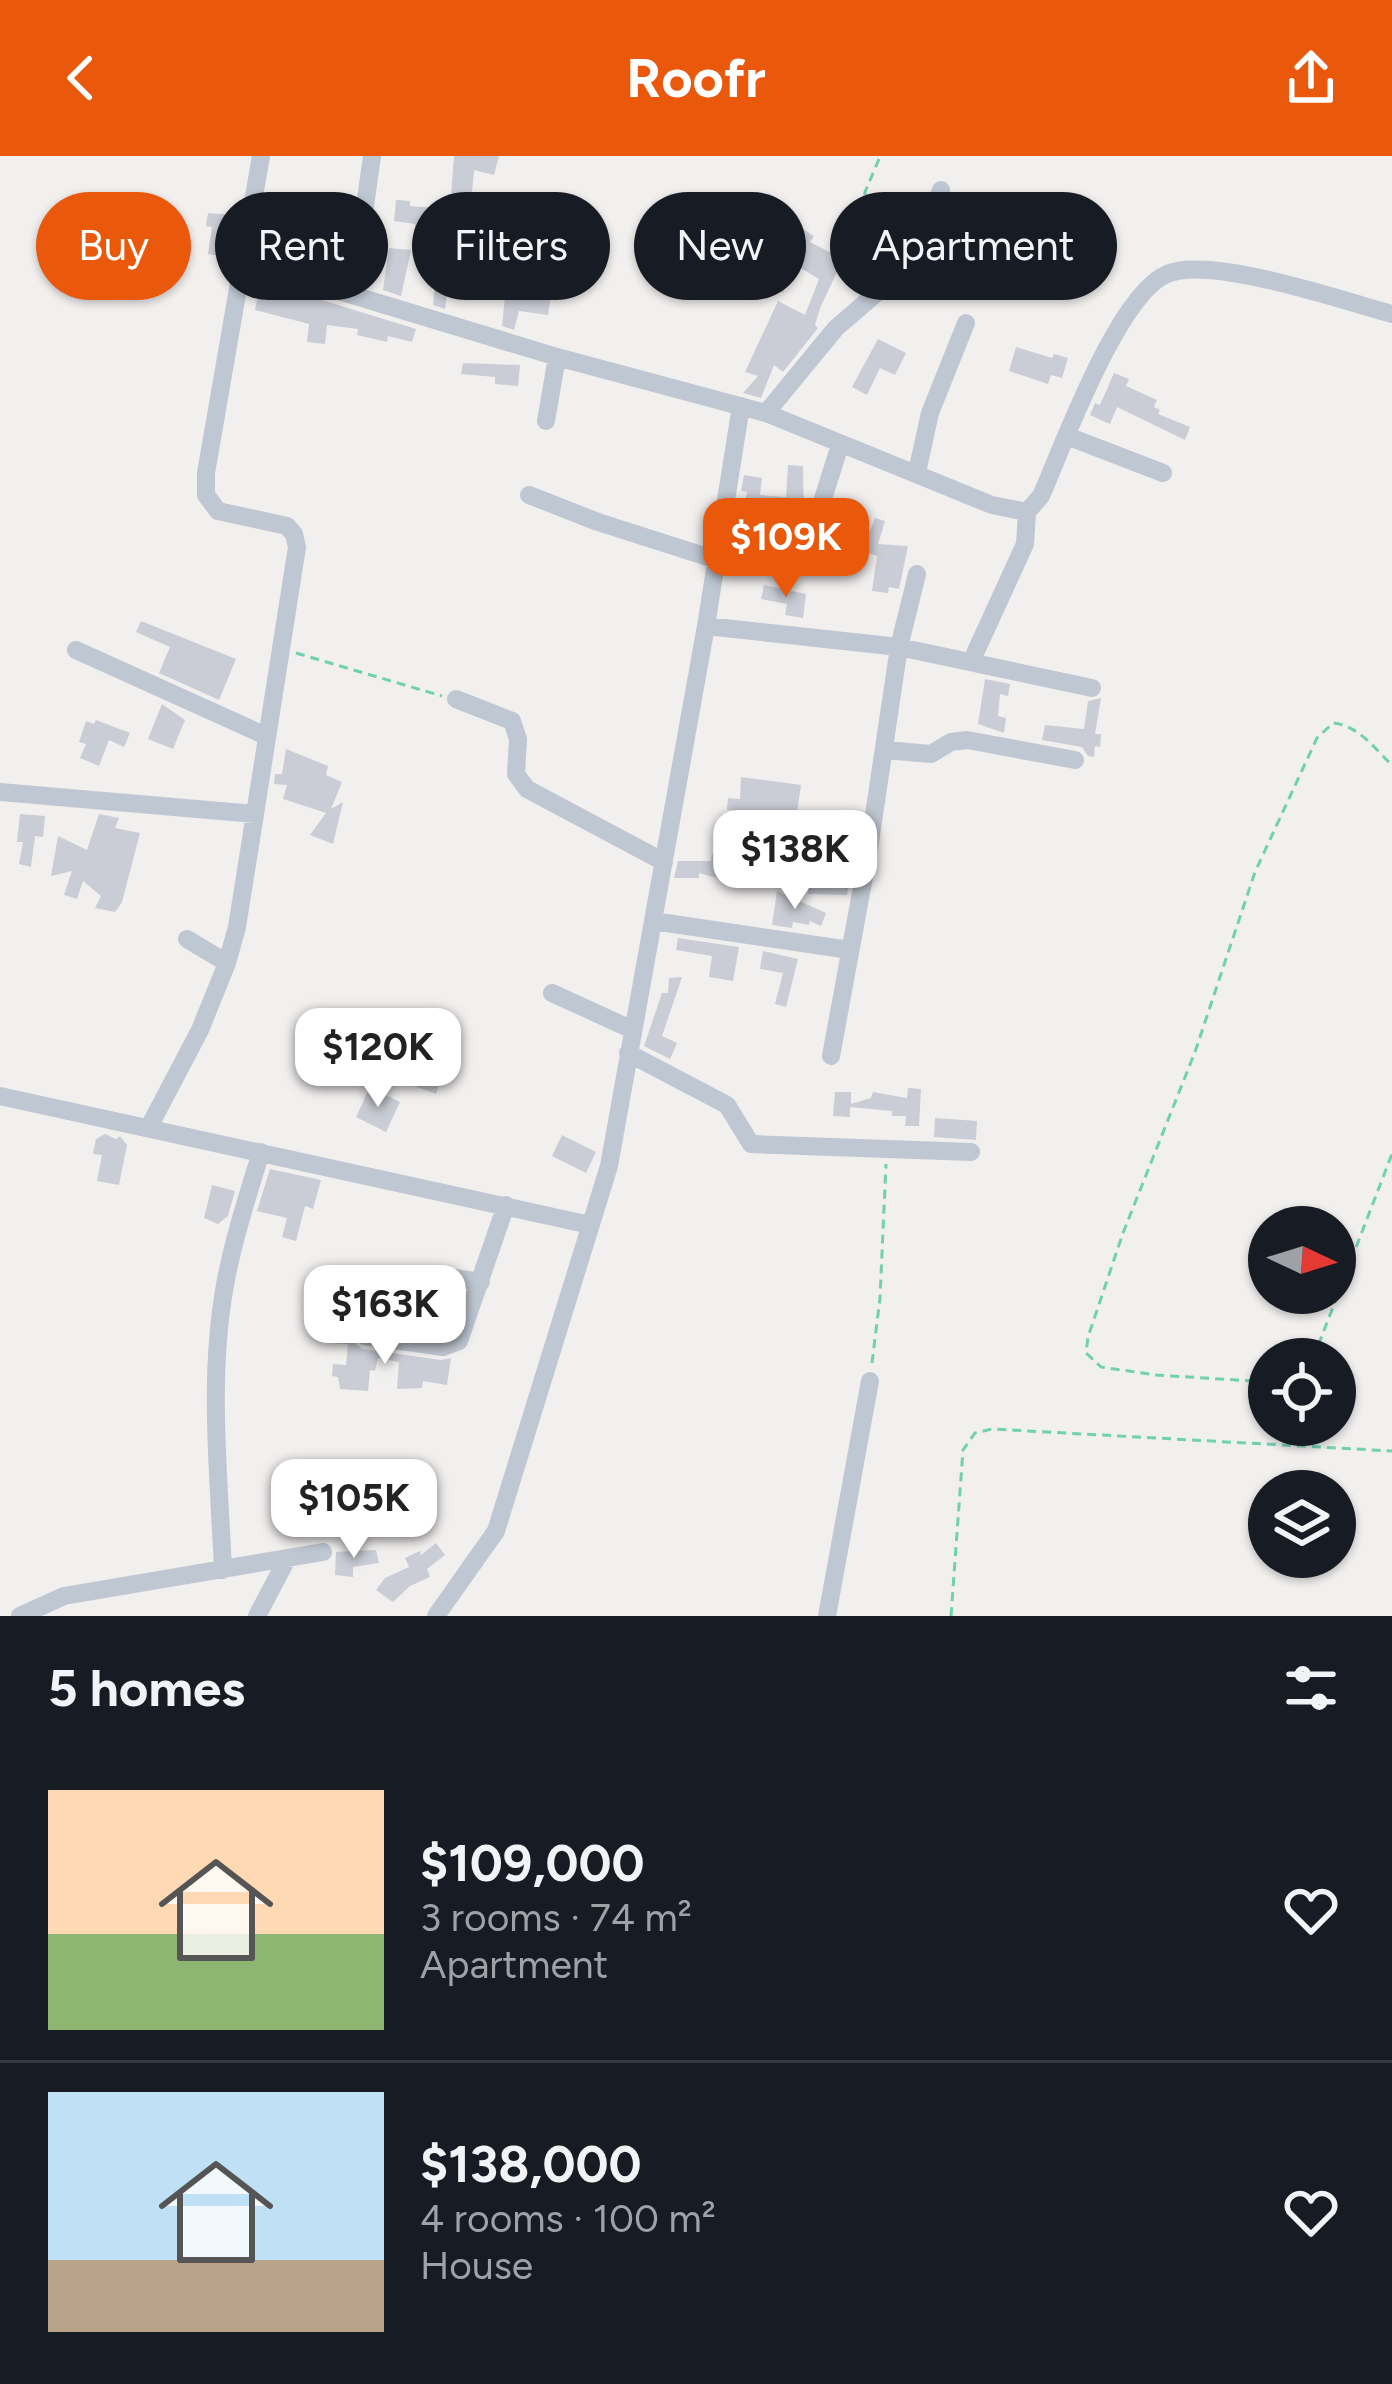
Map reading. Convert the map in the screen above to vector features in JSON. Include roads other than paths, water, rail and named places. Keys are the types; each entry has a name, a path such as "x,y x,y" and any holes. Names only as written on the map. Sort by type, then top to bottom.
{"street":[{"path":"254,192 261,156"},
{"path":"367,192 372,156"},
{"path":"766,413 836,328 915,260 941,190"},
{"path":"970,662 1025,544 1027,512 1041,496 1113,337 1144,293 1169,272 1228,273 1392,314"},
{"path":"149,1127 200,1030 226,963 243,894 297,547 294,534 275,522 218,511 206,495 234,300"},
{"path":"376,300 557,357 766,413 992,506 1027,512"},
{"path":"917,472 930,413 966,323"},
{"path":"546,421 557,357"},
{"path":"436,1616 478,1560 502,1515 610,1166 741,406"},
{"path":"1067,436 1163,473"},
{"path":"808,543 840,445"},
{"path":"529,495 717,560"},
{"path":"831,1056 899,647 917,574"},
{"path":"706,626 899,647 1092,688"},
{"path":"76,650 266,736"},
{"path":"456,699 512,721 518,740 516,774 527,789 664,862"},
{"path":"885,750 931,754 951,742 967,740 1075,760"},
{"path":"0,792 255,814"},
{"path":"653,921 850,950"},
{"path":"187,939 226,963"},
{"path":"552,993 633,1030"},
{"path":"628,1053 727,1105 751,1144 971,1152"},
{"path":"0,1096 590,1225"},
{"path":"223,1570 217,1432 219,1328 225,1283 261,1152"},
{"path":"365,1336 452,1346 467,1327 506,1205"},
{"path":"442,1276 481,1282"},
{"path":"827,1616 869,1382"},
{"path":"20,1616 64,1596 323,1552"},
{"path":"257,1616 286,1559"}]}
